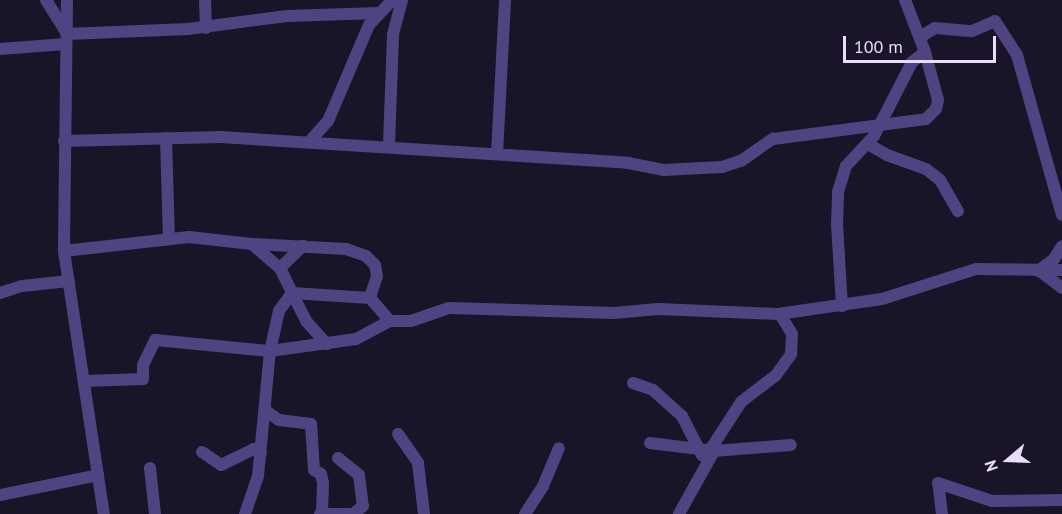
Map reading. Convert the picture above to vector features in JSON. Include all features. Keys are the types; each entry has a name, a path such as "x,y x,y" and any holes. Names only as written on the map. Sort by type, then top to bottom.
{"street":[{"path":"46,0 66,39"},
{"path":"67,0 64,251 104,514"},
{"path":"205,0 206,28"},
{"path":"309,142 328,121 369,25 392,0"},
{"path":"389,145 393,34 402,0"},
{"path":"497,154 505,0"},
{"path":"64,141 166,138 389,145 628,162 663,170 706,168 741,161 773,139 926,119 936,109 937,93 920,37 904,0"},
{"path":"0,49 66,39 206,28 287,16 378,13"},
{"path":"920,37 935,28 972,30 995,21 1017,55 1062,215"},
{"path":"842,306 838,192 850,158 868,144 912,62 925,52"},
{"path":"166,138 169,239"},
{"path":"868,144 887,155 926,169 940,180 958,211"},
{"path":"64,251 189,237 252,244 346,249 366,256 375,265 377,276 370,298"},
{"path":"252,244 280,268 306,321 327,344"},
{"path":"280,268 303,246"},
{"path":"1039,272 1054,259 1062,246"},
{"path":"84,381 143,379 143,365 155,340 270,351 356,339 390,321 411,321 449,308 614,313 658,309 780,314 842,306 913,291 976,269 1039,272 1062,270"},
{"path":"1039,272 1062,288"},
{"path":"0,293 22,286 69,281"},
{"path":"292,293 370,298 390,321"},
{"path":"245,514 258,476 270,351 279,311 292,293"},
{"path":"679,514 706,464 708,450 741,402 776,375 791,354 792,334 780,314"},
{"path":"633,383 653,390 682,416 708,450"},
{"path":"265,410 279,420 311,424 314,470 321,474 323,483 321,513 353,514 363,506 359,476 338,458"},
{"path":"398,434 418,463 424,514"},
{"path":"650,443 708,450 791,444"},
{"path":"525,514 543,486 559,448"},
{"path":"202,452 221,465 254,449 261,453"},
{"path":"150,468 155,514"},
{"path":"0,495 98,475"},
{"path":"942,514 938,483 992,501 1062,501"}]}
